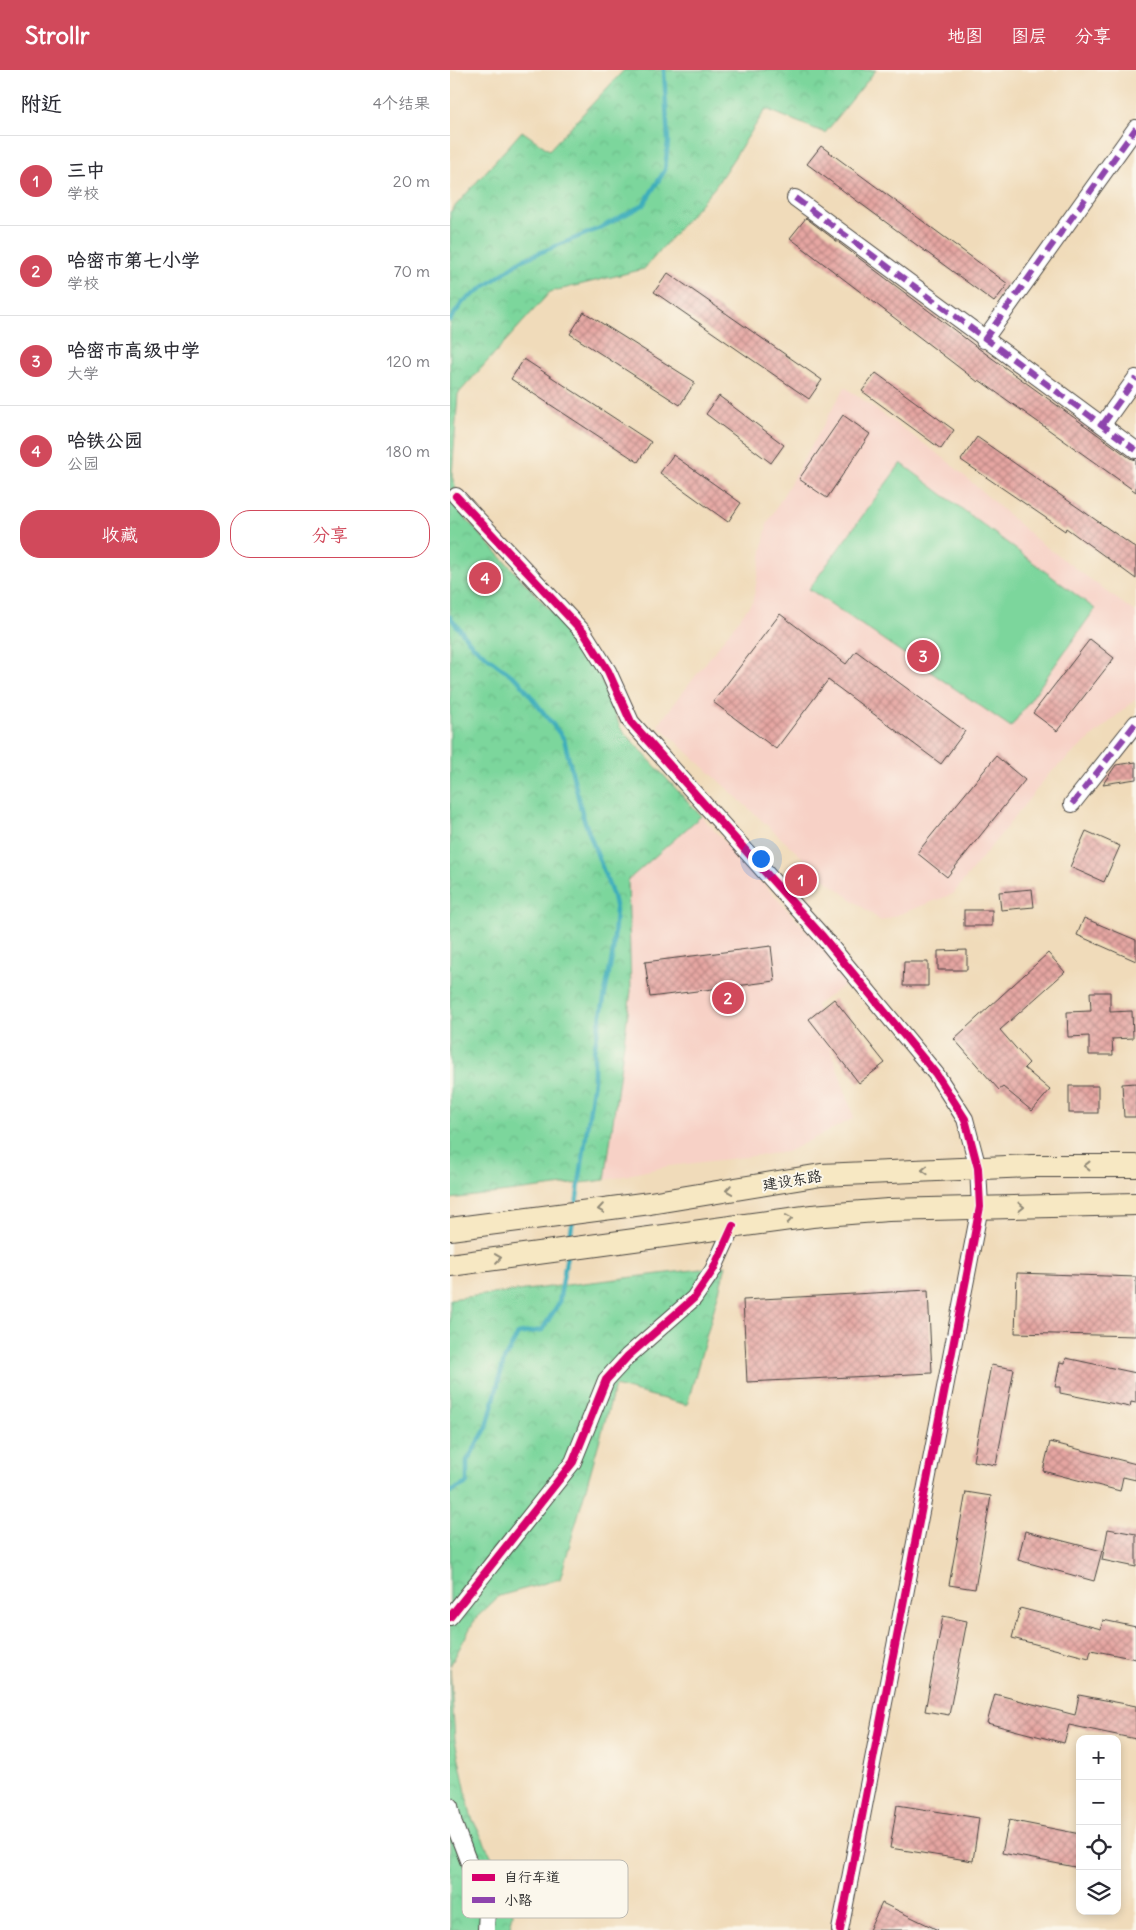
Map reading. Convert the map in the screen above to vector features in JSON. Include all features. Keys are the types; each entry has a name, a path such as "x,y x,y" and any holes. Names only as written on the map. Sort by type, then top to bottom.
{"main road":[{"name":"建设东路","path":"450,1230 650,1203 821,1175 978,1168 1136,1166"},
{"path":"450,1265 812,1216 888,1210 1136,1204"}],"street":[{"path":"984,340 1136,128"},
{"path":"795,198 1136,450"},
{"path":"1102,424 1136,378"},
{"path":"456,496 584,633 608,671 631,722 823,938 936,1074 965,1119 978,1168 980,1208 840,1930"},
{"path":"1072,804 1136,723"},
{"path":"450,1617 573,1462 606,1380 628,1356 694,1298 713,1270 733,1226"},
{"path":"450,1806 454,1824 468,1860"}],"shaded area":[{"path":"845,387 945,459 1037,540 1136,613 1136,699 1049,774 953,894 881,921 831,884 658,725 753,601 767,524"},
{"path":"701,816 852,980 816,1005 854,1118 787,1152 669,1166 605,1180 631,991 628,880"}],"green space":[{"path":"624,70 876,70 825,133 766,109 715,187 644,269 550,292 458,394 452,476 464,517 577,639 596,667 621,729 701,816 628,880 631,991 605,1180 450,1199 450,212 522,131 549,150"},
{"path":"901,463 1095,609 1011,727 809,589"},
{"path":"726,1266 687,1405 615,1386 560,1579 499,1596 475,1619 450,1666 450,1299"},
{"path":"450,1668 455,1740 471,1816 493,1860 462,1860 462,1918 512,1918 509,1930 450,1930"}],"building":[{"path":"821,146 1008,284 994,302 807,164"},
{"path":"806,218 978,348 1130,458 1136,460 1136,492 979,380 978,382 790,238"},
{"path":"668,273 822,380 809,399 654,292"},
{"path":"584,312 695,382 680,405 570,334"},
{"path":"524,359 651,442 638,462 511,379"},
{"path":"876,373 954,430 941,449 862,391"},
{"path":"719,396 784,445 771,463 706,414"},
{"path":"843,415 870,434 827,498 799,479"},
{"path":"977,437 1136,548 1136,579 1066,528 1065,531 961,460"},
{"path":"673,455 741,503 728,522 660,473"},
{"path":"780,614 846,664 856,651 965,731 941,764 828,680 776,749 713,702"},
{"path":"1090,639 1114,658 1057,731 1033,713"},
{"path":"996,756 1025,780 947,877 917,853"},
{"path":"1136,762 1136,779 1103,784 1116,765"},
{"path":"1086,831 1120,846 1104,882 1070,867"},
{"path":"1032,889 1034,907 1001,910 999,892"},
{"path":"964,910 992,910 992,926 964,926"},
{"path":"1084,918 1136,940 1136,961 1077,935"},
{"path":"771,946 775,981 650,997 645,962"},
{"path":"967,950 967,970 938,970 938,951"},
{"path":"1048,953 1065,972 1000,1030 1029,1063 1024,1068 1050,1090 1032,1111 1003,1087 999,1090 954,1039"},
{"path":"904,962 928,962 928,986 903,986"},
{"path":"1090,992 1110,992 1110,1012 1132,1011 1133,1038 1112,1039 1113,1055 1089,1055 1089,1036 1068,1037 1067,1012 1091,1011"},
{"path":"834,999 885,1063 859,1083 809,1019"},
{"path":"1136,1083 1136,1117 1124,1117 1122,1084"},
{"path":"1069,1086 1098,1086 1098,1113 1069,1113"},
{"path":"1017,1273 1136,1277 1136,1336 1015,1333"},
{"path":"928,1290 932,1373 747,1382 743,1300"},
{"path":"1066,1358 1136,1373 1136,1403 1131,1402 1130,1407 1060,1393 1060,1387 1055,1387 1060,1362 1065,1363"},
{"path":"991,1365 1014,1369 996,1465 973,1461"},
{"path":"1050,1442 1136,1464 1136,1480 1123,1477 1120,1491 1043,1471"},
{"path":"966,1492 991,1496 975,1589 949,1585"},
{"path":"1108,1529 1136,1534 1136,1567 1102,1560"},
{"path":"1025,1531 1102,1551 1094,1581 1018,1560"},
{"path":"1020,1608 1101,1629 1103,1620 1136,1627 1136,1659 1091,1650 1089,1658 1012,1638"},
{"path":"943,1616 967,1621 949,1715 925,1711"},
{"path":"995,1694 1075,1715 1079,1695 1136,1706 1136,1739 1069,1725 1064,1743 987,1723"},
{"path":"897,1805 979,1818 973,1861 890,1848"},
{"path":"1009,1820 1076,1833 1076,1867 1002,1853"},
{"path":"882,1903 938,1930 869,1930"}],"waterway":[{"path":"450,320 463,302 522,260 600,228 643,205 665,170 668,141 664,70"},
{"path":"450,617 473,646 519,681 564,739 583,817 613,896 616,910 613,952 594,1051 594,1080 576,1205"},
{"path":"569,1242 573,1220"},
{"path":"450,1492 467,1483 467,1461 487,1427 504,1360 518,1334 542,1330 559,1303 567,1255"}],"marked path":[{"path":"984,340 1136,128"},
{"path":"795,198 1136,450"},
{"path":"1103,424 1136,378"},
{"path":"1072,804 1136,723"}],"cycle path":[{"path":"456,496 584,633 608,671 631,722 823,937 936,1074 965,1119 978,1168 980,1207 840,1930"},
{"path":"450,1617 573,1462 606,1380 628,1356 694,1298 713,1270 733,1226"}],"place":[{"name":"哈铁公园","path":"485,578"},
{"name":"哈密市高级中学","path":"923,656"},
{"name":"三中","path":"801,880"},
{"name":"哈密市第七小学","path":"728,998"}]}
